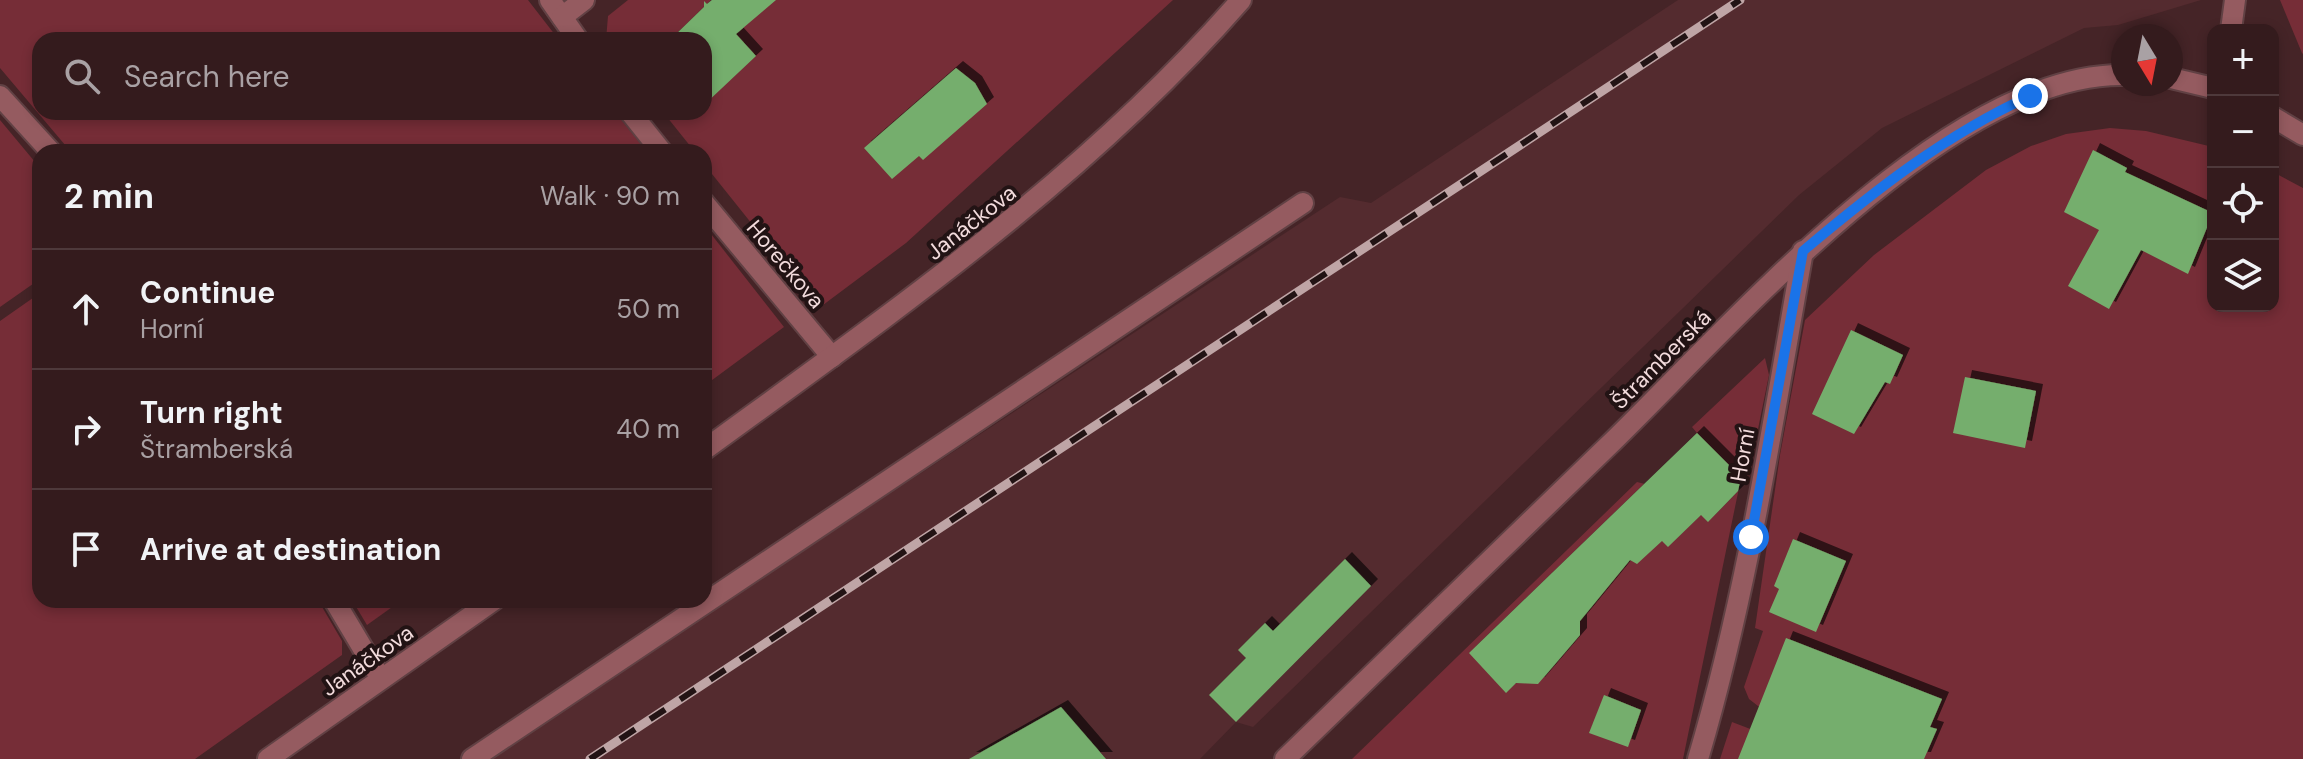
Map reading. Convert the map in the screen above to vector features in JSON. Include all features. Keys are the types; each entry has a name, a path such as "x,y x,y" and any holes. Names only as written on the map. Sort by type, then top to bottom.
{"street":[{"path":"550,0 572,32"},
{"path":"562,17 584,0"},
{"name":"Janáčkova","path":"712,444 1049,191 1241,0"},
{"path":"2232,24 2235,0"},
{"name":"Štramberská","path":"1285,759 1673,383 1803,251 1916,161 1989,115 2072,82 2111,77"},
{"path":"2183,81 2207,87"},
{"path":"0,96 44,144"},
{"path":"636,120 656,144"},
{"path":"2279,121 2303,135"},
{"path":"712,598 1303,203"},
{"name":"Horečkova","path":"712,213 832,357"},
{"name":"Horní","path":"1698,759 1722,678 1803,251"},
{"path":"339,608 381,679"},
{"name":"Janáčkova","path":"268,759 483,608"},
{"path":"472,759 698,608"}],"shaded area":[{"path":"0,0 528,0 553,32 32,32 32,106 0,68"},
{"path":"628,0 1173,0 906,243 823,305 712,174 712,144 689,144 669,120 712,120 712,32 607,32 608,16"},
{"path":"1678,0 2201,0 2121,24 2084,28 1882,128 1799,195 1253,727 1236,722 1200,759 487,759 1340,197 1371,203"},
{"path":"2280,0 2303,0 2303,54 2302,53"},
{"path":"0,120 32,158 32,285 0,307"},
{"path":"44,120 621,120 641,144 64,144"},
{"path":"2110,128 2146,131 2207,146 2207,312 2279,312 2279,175 2303,188 2303,759 1720,759 1732,722 1822,756 1830,735 1758,706 1749,699 1744,687 1763,631 1755,628 1780,455 1805,320 1874,255 1986,170 2031,146 2066,134"},
{"path":"712,235 784,327 712,380"},
{"path":"32,299 32,608 323,608 342,641 342,655 195,759 0,759 0,321"},
{"path":"1765,358 1769,375 1747,483 1740,483 1683,759 1352,759 1637,482 1645,484 1697,433 1692,427"},
{"path":"357,608 391,608 367,625"}],"building":[{"path":"712,0 776,0 736,34 756,56 712,97 712,32 678,32 704,7 704,1 707,4"},
{"path":"956,68 975,83 987,104 923,160 919,156 892,179 864,148"},
{"path":"2093,150 2127,168 2125,172 2207,210 2207,228 2188,274 2141,250 2109,309 2068,286 2099,230 2064,212"},
{"path":"1851,330 1903,355 1890,384 1885,382 1854,434 1812,414"},
{"path":"1965,377 2036,391 2025,448 1953,433"},
{"path":"1697,433 1741,477 1738,491 1708,522 1701,515 1668,547 1662,541 1637,564 1630,560 1580,621 1580,635 1538,684 1516,683 1506,693 1469,653"},
{"path":"1793,539 1846,561 1816,632 1769,612 1779,589 1774,586"},
{"path":"1345,559 1371,586 1236,722 1209,695 1246,658 1238,650 1265,623 1273,631"},
{"path":"1786,638 1942,699 1930,727 1937,729 1924,759 1738,759"},
{"path":"1604,695 1641,710 1628,747 1589,733"},
{"path":"1061,707 1106,759 969,759"}],"railway":[{"path":"590,759 1740,0"}],"route":[{"path":"1751,537 1803,251 1916,161 1989,115 2030,96"}]}
